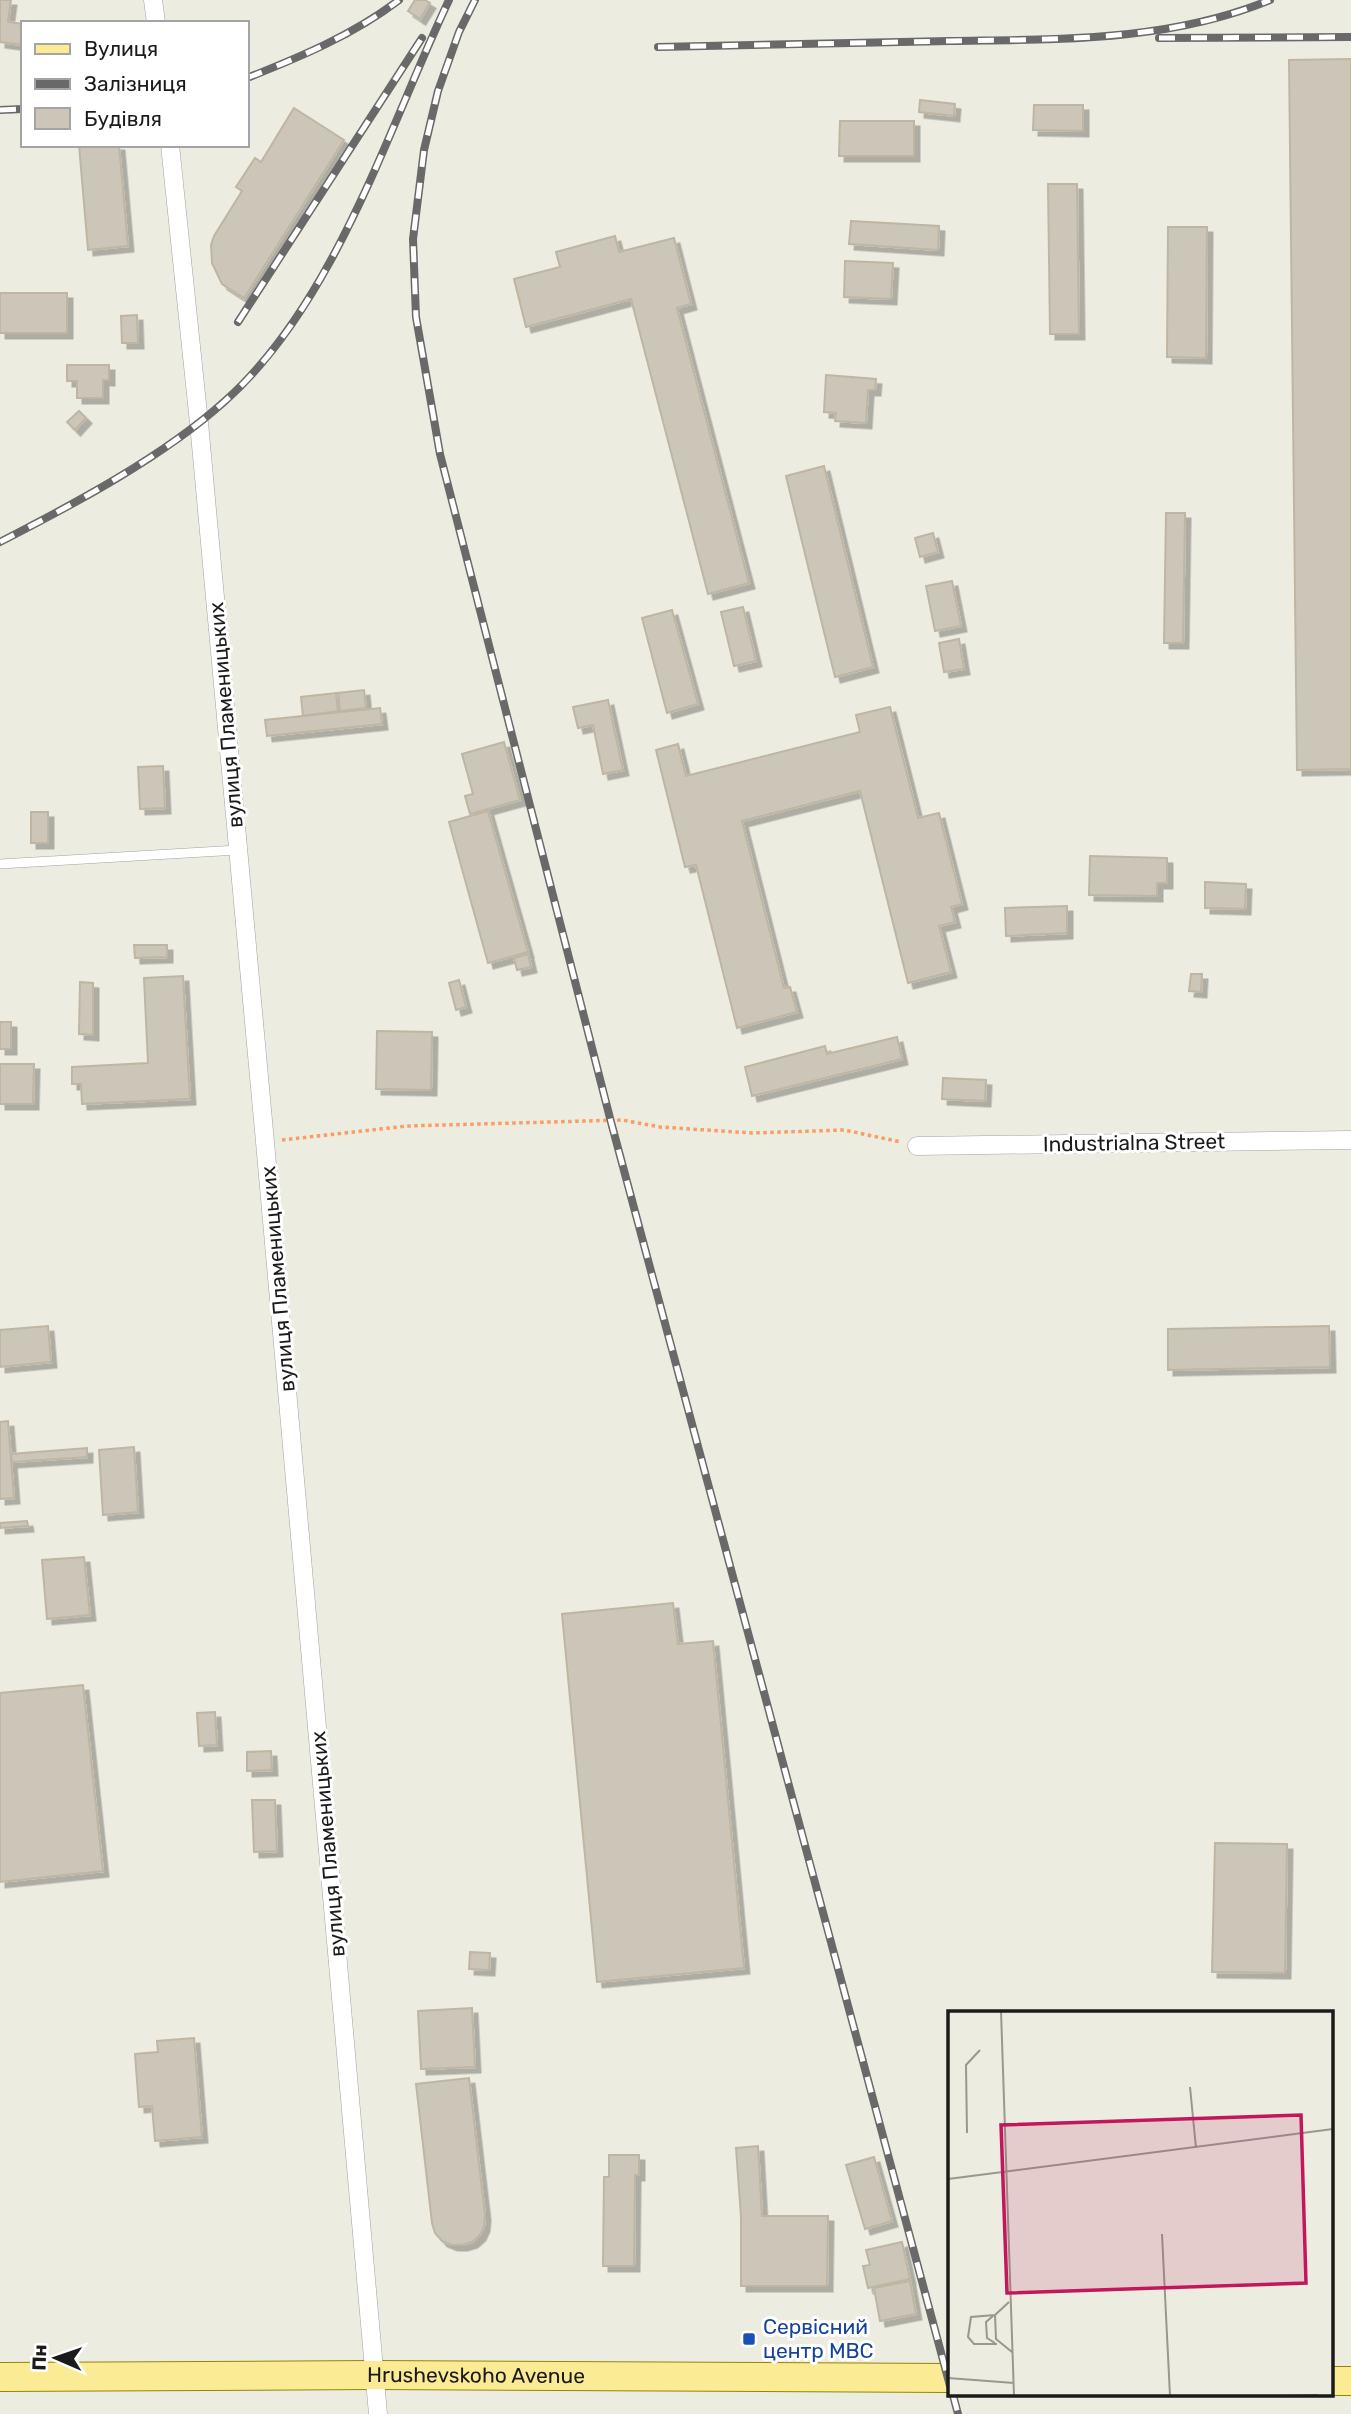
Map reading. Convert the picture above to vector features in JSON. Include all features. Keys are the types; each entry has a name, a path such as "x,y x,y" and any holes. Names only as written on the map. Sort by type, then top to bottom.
{"main road":[{"name":"Hrushevskoho Avenue","path":"0,2377 374,2375 948,2378"}],"street":[{"path":"153,0 156,21"},
{"name":"вулиця Пламеницьких","path":"170,147 265,1142 378,2414"},
{"name":"Industrialna Street","path":"917,1146 1351,1139"}],"lane":[{"path":"0,864 238,850"}],"path":[{"path":"265,1142 407,1126 622,1120 660,1127 752,1133 844,1130 917,1146"}],"building":[{"path":"0,0 11,0 8,22 21,24 21,45 0,42"},
{"path":"415,0 430,3 420,19 408,11"},
{"path":"1351,59 1351,769 1297,770 1289,60"},
{"path":"920,100 955,104 954,116 919,112"},
{"path":"1034,105 1083,105 1083,131 1033,130"},
{"path":"294,108 344,140 244,298 222,284 212,263 211,245 242,191 236,187 255,158 261,162"},
{"path":"840,121 914,121 914,156 839,156"},
{"path":"79,147 119,147 128,246 88,250"},
{"path":"1048,184 1077,184 1079,334 1050,334"},
{"path":"851,221 939,226 938,250 849,244"},
{"path":"1168,227 1207,227 1206,358 1167,357"},
{"path":"615,236 619,252 674,238 691,304 677,308 749,583 708,594 631,299 526,327 514,279 560,267 556,252"},
{"path":"845,261 893,263 891,299 844,297"},
{"path":"0,293 67,293 67,333 0,333"},
{"path":"137,315 138,343 122,343 121,316"},
{"path":"67,365 109,365 109,380 103,380 103,398 77,398 77,381 67,381"},
{"path":"826,375 876,379 875,390 868,390 866,423 835,421 836,413 824,412"},
{"path":"79,411 86,418 75,430 67,422"},
{"path":"824,466 873,667 835,677 786,476"},
{"path":"1166,513 1185,513 1183,643 1164,643"},
{"path":"933,533 938,552 920,557 915,538"},
{"path":"952,581 961,626 935,631 926,586"},
{"path":"743,607 756,661 734,666 721,612"},
{"path":"672,610 698,704 667,713 642,618"},
{"path":"959,639 964,669 944,672 939,643"},
{"path":"364,690 366,708 340,711 338,693"},
{"path":"336,693 338,711 303,716 301,697"},
{"path":"608,700 623,770 603,774 593,725 578,728 573,707"},
{"path":"890,707 918,818 939,813 962,904 951,907 955,922 939,926 951,972 908,983 860,791 742,821 784,988 790,987 797,1012 737,1028 696,865 685,867 656,750 678,744 686,776 860,732 856,715"},
{"path":"380,708 382,724 267,736 265,720"},
{"path":"504,742 520,800 470,814 465,796 473,794 462,754"},
{"path":"163,766 165,808 140,809 138,767"},
{"path":"488,811 528,952 488,963 449,822"},
{"path":"31,812 48,812 48,843 31,843"},
{"path":"1090,856 1167,858 1167,883 1157,883 1157,896 1089,895"},
{"path":"1205,882 1246,884 1245,909 1205,908"},
{"path":"1067,906 1067,933 1006,936 1005,908"},
{"path":"134,945 167,945 167,957 135,958"},
{"path":"528,954 531,967 517,970 514,958"},
{"path":"1191,974 1202,974 1201,992 1189,991"},
{"path":"183,976 190,1099 82,1104 81,1084 72,1084 72,1067 148,1063 144,978"},
{"path":"459,980 466,1007 456,1010 449,983"},
{"path":"80,982 93,983 93,1035 79,1034"},
{"path":"0,1022 11,1022 11,1049 0,1049"},
{"path":"377,1031 432,1032 431,1090 376,1089"},
{"path":"897,1037 902,1059 752,1096 745,1067 825,1046 827,1054"},
{"path":"0,1064 34,1064 33,1104 0,1104"},
{"path":"943,1078 986,1080 985,1101 942,1099"},
{"path":"48,1326 51,1362 0,1367 0,1330"},
{"path":"1329,1326 1330,1367 1168,1370 1168,1329"},
{"path":"8,1421 14,1498 0,1499 0,1422"},
{"path":"134,1447 138,1512 103,1515 99,1450"},
{"path":"87,1448 87,1457 12,1462 11,1454"},
{"path":"27,1521 28,1526 0,1528 0,1523"},
{"path":"84,1557 90,1615 47,1619 42,1560"},
{"path":"673,1603 678,1644 713,1641 744,1968 597,1982 562,1614"},
{"path":"83,1685 103,1871 0,1882 0,1693"},
{"path":"215,1712 217,1745 199,1746 197,1713"},
{"path":"271,1751 272,1770 247,1771 247,1752"},
{"path":"252,1800 275,1800 277,1851 254,1852"},
{"path":"1215,1843 1287,1844 1285,1973 1212,1972"},
{"path":"470,1952 490,1953 489,1970 469,1969"},
{"path":"472,2008 475,2067 421,2069 418,2011"},
{"path":"194,2038 202,2137 155,2141 152,2106 139,2107 135,2054 158,2052 157,2041"},
{"path":"469,2078 485,2215 484,2226 480,2235 472,2242 452,2245 442,2241 435,2233 432,2223 416,2084"},
{"path":"758,2146 762,2216 828,2216 827,2286 741,2286 741,2217 736,2148"},
{"path":"609,2155 639,2155 639,2175 635,2175 634,2266 603,2266 604,2177 609,2177"},
{"path":"874,2157 892,2221 865,2229 846,2165"},
{"path":"902,2242 910,2279 868,2288 863,2266 870,2265 866,2250"},
{"path":"910,2281 916,2314 880,2321 874,2288"}],"railway":[{"path":"248,78 345,35 399,0"},
{"path":"0,542 87,495 174,441 225,401 264,361 298,315 328,266 380,159 449,0"},
{"path":"475,0 459,32 438,91 424,150 413,239 416,317 440,454 611,1122 948,2379"},
{"path":"658,47 1112,36 1192,24 1270,0"},
{"path":"1159,38 1351,37"},
{"path":"238,322 422,38"},
{"path":"0,110 21,109"},
{"path":"953,2396 958,2414"}],"place":[{"name":"Сервісний центр МВС","path":"749,2339"}]}
